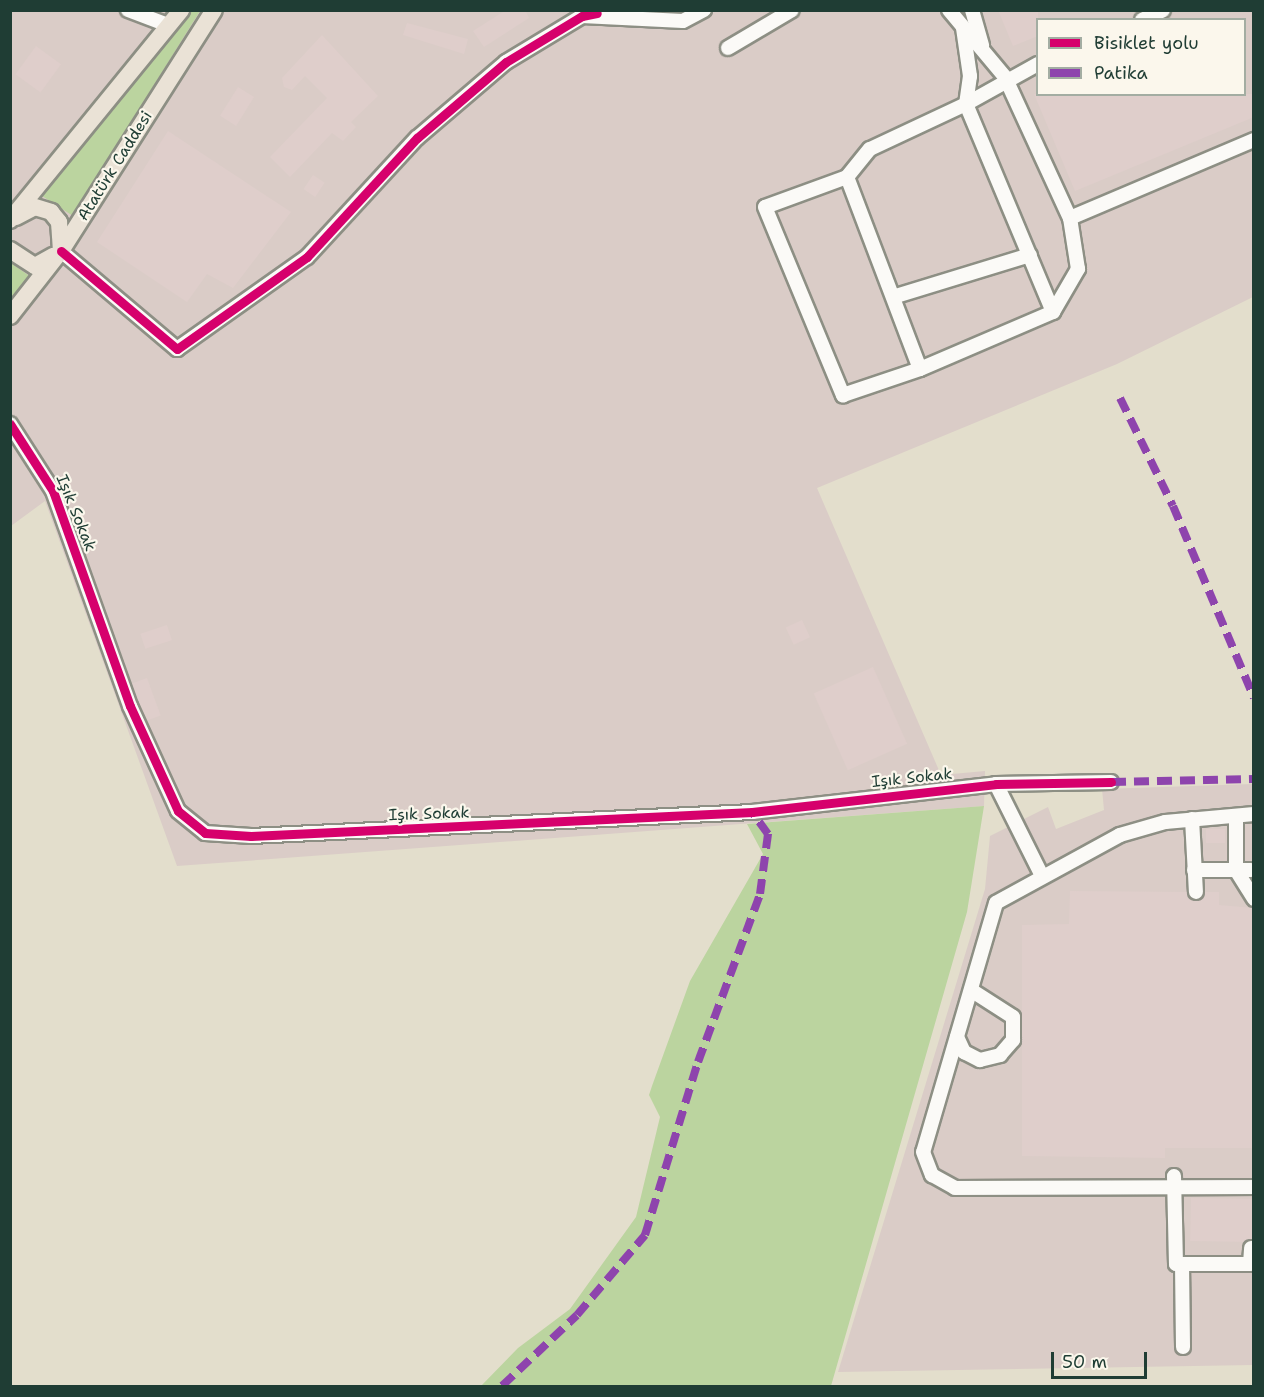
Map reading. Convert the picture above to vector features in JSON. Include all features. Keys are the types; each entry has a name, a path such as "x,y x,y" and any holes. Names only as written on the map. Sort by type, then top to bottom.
{"main road":[{"path":"10,221 181,10"},
{"name":"Atatürk Caddesi","path":"10,316 62,251 214,10"},
{"path":"10,221 35,207 51,212 59,222 62,251 35,266 10,250"}],"street":[{"path":"128,10 168,26"},
{"path":"564,27 572,10"},
{"path":"62,251 177,350 307,256 417,138 506,62 564,27 597,13 683,21 704,10"},
{"path":"728,48 792,10"},
{"path":"949,10 963,28 982,46 1005,77 1070,218 1078,269 1053,312 920,369 843,395 765,207 847,177 870,149 966,104 1005,77 1036,65"},
{"path":"972,10 982,46"},
{"path":"1144,16 1163,10"},
{"path":"963,28 970,76 966,104 1053,312"},
{"path":"1070,218 1254,140"},
{"path":"847,177 896,296 920,369"},
{"path":"896,296 1030,255"},
{"name":"Işık Sokak","path":"10,424 53,491 130,706 178,811 206,833 262,836 740,812 996,784 1111,782"},
{"path":"996,784 1042,876"},
{"path":"1254,814 1192,819 1120,835 996,903 923,1152 932,1175 955,1188 1175,1182 1254,1187"},
{"path":"1236,816 1243,870 1254,899"},
{"path":"1192,819 1196,892"},
{"path":"1194,870 1243,870"},
{"path":"957,1037 964,1052 980,1060 1000,1055 1014,1040 1013,1017 971,990"},
{"path":"1175,1182 1176,1264 1250,1264 1251,1248"},
{"path":"1182,1264 1184,1347"}],"shaded area":[{"path":"11,11 1253,11 1253,297 1117,364 817,488 941,775 985,771 984,806 177,866 45,501 11,526"},
{"path":"1253,784 1253,1365 838,1372 985,889 990,836 1048,807 1056,829 1104,810 1102,789"}],"green space":[{"path":"189,11 200,11 73,216 42,196"},
{"path":"11,263 31,277 11,303"},
{"path":"984,806 967,912 831,1386 481,1386 518,1348 570,1309 636,1217 660,1117 649,1095 652,1086 690,981 763,854 747,824"}],"building":[{"path":"506,10 525,10 529,18 484,47 473,31"},
{"path":"998,10 1038,10 1036,37 1013,46"},
{"path":"407,23 468,39 464,54 403,35"},
{"path":"322,35 378,96 351,122 356,127 343,141 332,133 290,177 270,157 327,98 305,76 292,90 284,87 282,78"},
{"path":"36,46 61,64 41,93 15,74"},
{"path":"238,87 254,97 236,126 220,116"},
{"path":"1034,94 1036,96 1246,96 1246,94 1254,94 1254,117 1075,191"},
{"path":"168,131 291,212 233,288 207,274 187,302 97,242"},
{"path":"313,175 325,183 315,197 303,189"},
{"path":"802,620 810,637 794,645 786,628"},
{"path":"167,625 172,640 145,649 140,634"},
{"path":"873,667 907,744 848,770 814,693"},
{"path":"147,678 161,716 146,721 132,683"},
{"path":"1206,829 1225,829 1225,843 1206,843"},
{"path":"1070,891 1187,892 1196,901 1205,892 1219,892 1219,905 1254,908 1254,1148 1165,1148 1165,1158 1022,1156 1022,925 1069,924"},
{"path":"1191,1198 1254,1199 1253,1242 1190,1241"}],"marked path":[{"path":"1120,398 1173,506 1254,698"},
{"path":"1111,782 1254,779"},
{"path":"502,1386 577,1315 645,1235 698,1062 760,894 768,834 752,812"}],"cycle path":[{"path":"61,251 177,349 307,257 417,138 506,62 582,16 597,13"},
{"path":"10,424 53,491 130,706 178,811 205,833 251,836 752,812 996,784 1111,782"}]}
